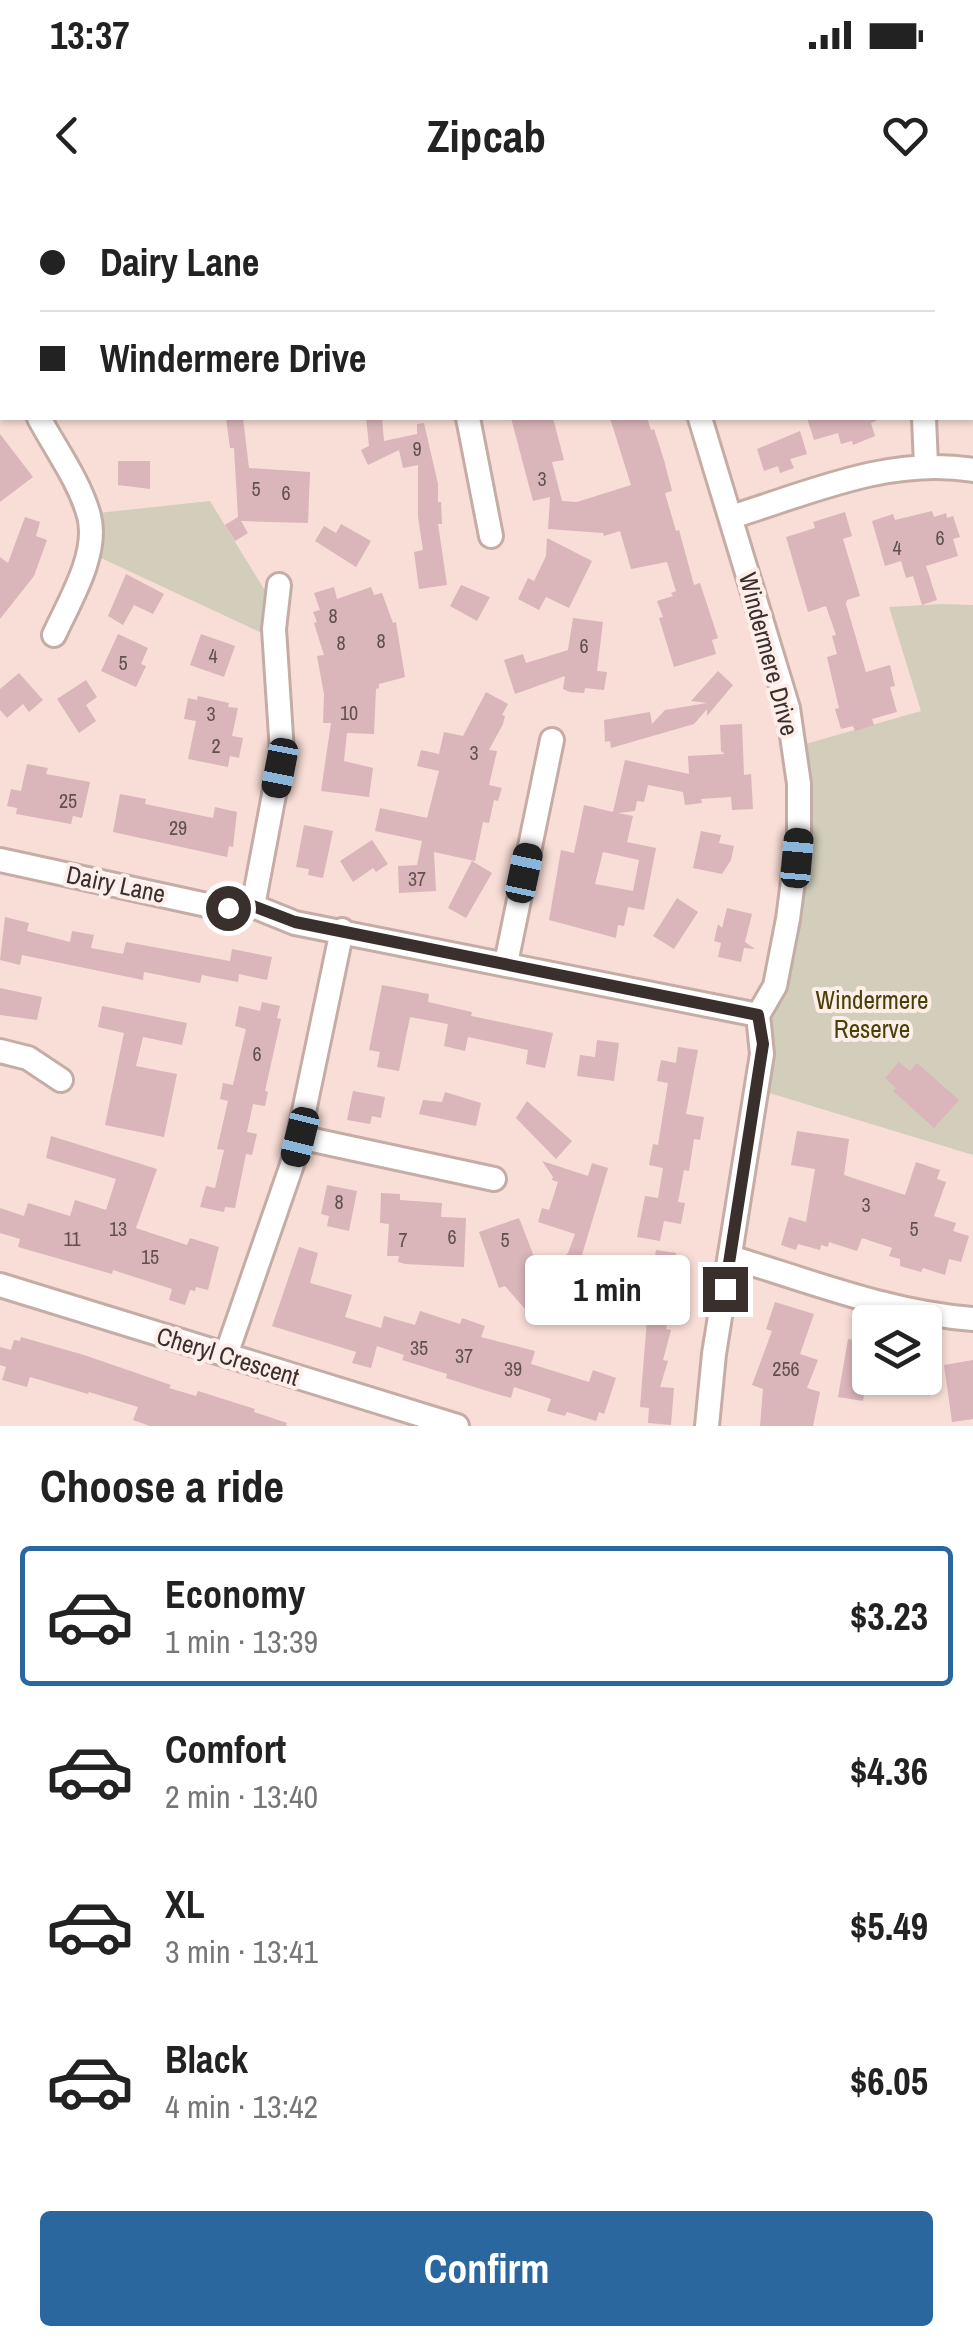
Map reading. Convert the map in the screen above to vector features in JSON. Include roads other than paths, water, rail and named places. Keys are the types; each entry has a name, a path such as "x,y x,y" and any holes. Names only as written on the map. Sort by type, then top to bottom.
{"street":[{"path":"40,420 83,502 90,524 83,567 54,635"},
{"path":"468,420 491,536"},
{"name":"Windermere Drive","path":"701,420 788,708 799,784 799,835 788,918 775,986 758,1015 763,1044 714,1354 707,1426"},
{"path":"924,420 926,465"},
{"path":"731,517 863,476 926,465 973,470"},
{"path":"253,906 282,752 274,628 279,585"},
{"path":"506,964 552,740"},
{"name":"Dairy Lane","path":"0,860 216,907 253,906 278,918 758,1015"},
{"path":"226,1355 300,1137 342,930"},
{"path":"0,1050 28,1058 61,1080"},
{"path":"300,1137 494,1179"},
{"path":"730,1257 887,1305 973,1318"},
{"name":"Cheryl Crescent","path":"0,1285 457,1426"}],"park label":[{"name":"Windermere Reserve","path":"872,1014"}]}
